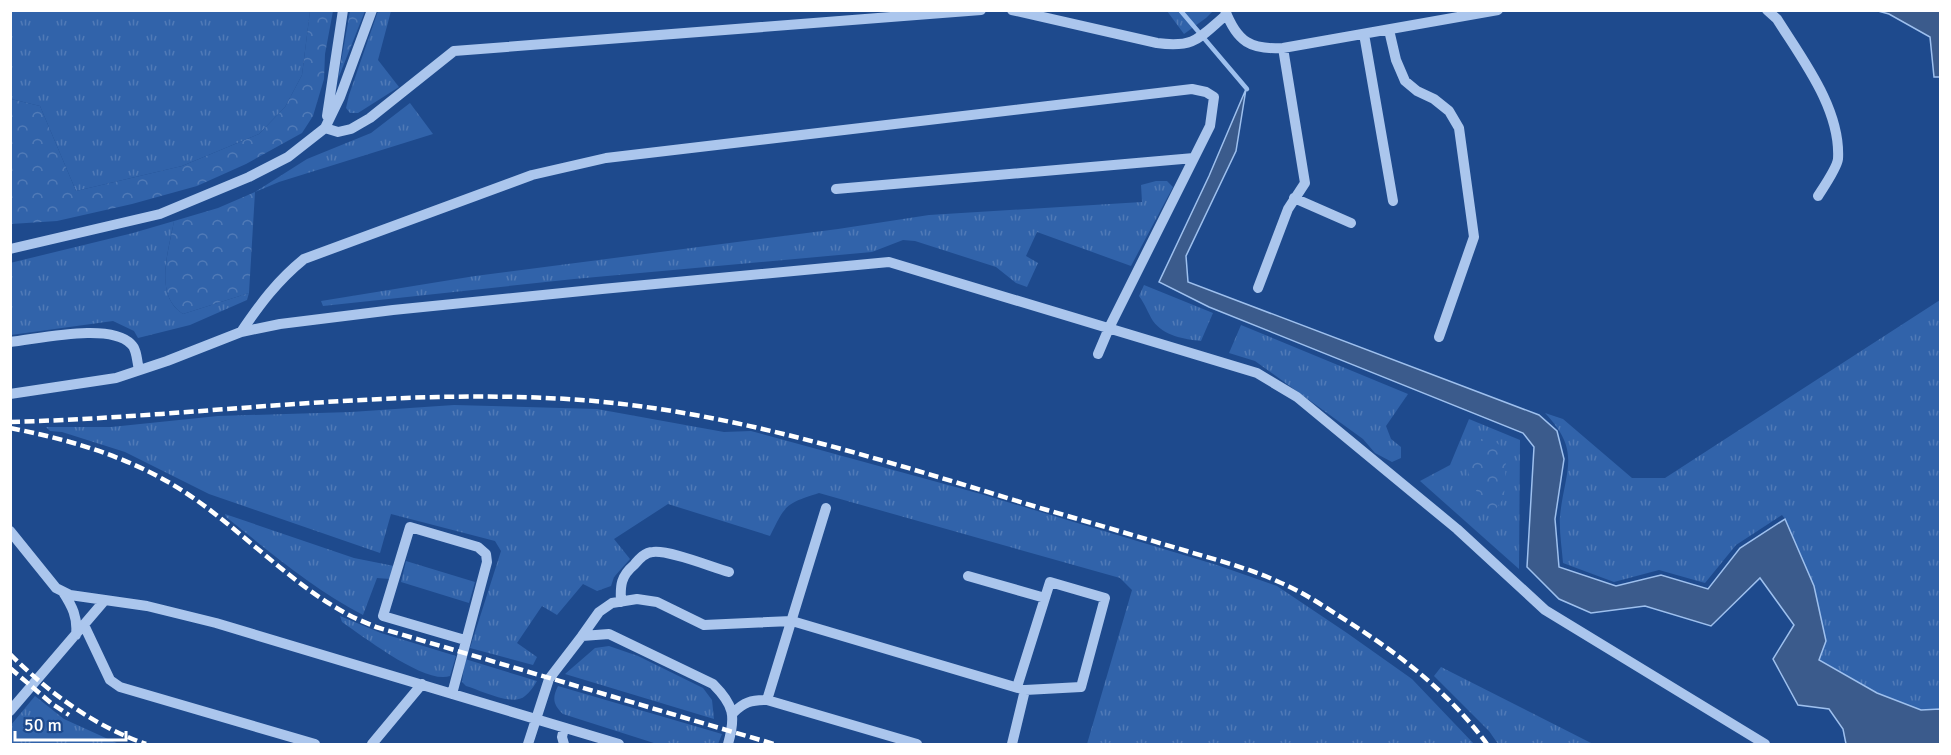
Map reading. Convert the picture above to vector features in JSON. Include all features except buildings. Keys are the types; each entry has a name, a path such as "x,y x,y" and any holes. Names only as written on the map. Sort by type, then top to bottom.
{"lane":[{"path":"325,128 343,10"},
{"path":"10,249 159,214 249,177 288,157 325,128 340,97 372,10"},
{"path":"325,128 338,132 351,129 370,118 454,51 981,10"},
{"path":"1012,10 1179,46 1193,41 1225,13 1231,26 1245,41 1263,49 1283,48 1498,10"},
{"path":"1767,10 1777,19 1822,92 1833,123 1838,161 1818,196"},
{"path":"1389,30 1396,60 1405,81 1449,111 1459,128 1474,237 1439,337"},
{"path":"1364,34 1393,201"},
{"path":"1258,288 1288,209 1305,183 1283,48"},
{"path":"241,332 265,297 284,275 304,259 532,175 606,158 1192,89 1206,92 1214,97 1210,126 1098,354"},
{"path":"836,189 1194,158"},
{"path":"1294,198 1351,223"},
{"path":"10,393 116,378 241,332 280,324 393,310 890,262 1257,373 1298,397 1457,529 1545,610 1765,744"},
{"path":"10,342 85,333 108,333 122,337 133,345 140,370"},
{"path":"767,700 826,508"},
{"path":"452,694 487,562 486,554 478,547 410,527 383,616 465,640"},
{"path":"10,531 48,580 62,592 75,614 76,634"},
{"path":"621,602 621,580 645,554 652,552 669,554 729,572"},
{"path":"968,576 1045,598"},
{"path":"528,744 549,679 599,612 612,603 637,599 657,602 704,626 792,621 1021,688 1081,687 1105,598 1050,582 1021,688 1012,744"},
{"path":"62,592 147,606 194,617 619,744"},
{"path":"10,711 105,600"},
{"path":"84,625 110,680 120,687 315,744"},
{"path":"582,636 609,634 713,684 726,697 734,713"},
{"path":"372,744 422,684"},
{"path":"728,744 734,713 743,704 752,700 767,700 917,744"},
{"path":"564,728 562,737 564,744"}],"green space":[{"path":"11,11 310,11 302,75 285,107 259,134 182,166 76,191 40,106 11,99"},
{"path":"310,11 333,11 325,54 324,79 313,116 302,133 246,164 197,186 57,221 11,224 11,99 40,106 76,191 182,166 259,134 285,107 302,75"},
{"path":"350,11 365,11 338,79"},
{"path":"378,11 391,11 378,60 399,87 358,113 350,113 346,108 349,95"},
{"path":"1167,11 1213,11 1184,34"},
{"path":"410,103 433,134 279,182 255,192 307,159 371,133"},
{"path":"1167,181 1173,187 1131,266 1037,232 1026,256 1038,263 1027,287 1016,283 996,267 915,241 903,240 872,252 574,279 323,306 321,301 475,276 929,215 1142,202 1141,185"},
{"path":"255,192 249,293 183,314 168,296 166,284 165,271 174,221 218,208"},
{"path":"174,221 165,271 168,295 174,306 183,314 249,293 247,300 190,325 138,338 134,331 113,321 11,335 10,263"},
{"path":"1144,285 1213,313 1201,341 1175,336 1158,326 1139,296"},
{"path":"1940,300 1940,709 1921,710 1877,693 1819,660 1785,519 1782,515 1736,545 1705,583 1659,570 1614,582 1563,563 1560,516 1567,473 1567,450 1564,439 1545,413 1563,419 1632,478 1665,478"},
{"path":"1241,325 1408,394 1386,426 1391,439 1401,447 1401,458 1392,462 1375,453 1363,439 1255,361 1229,353"},
{"path":"454,405 597,409 724,432 751,431 981,494 1217,565 1277,586 1347,633 1412,679 1474,744 1087,744 1132,590 1120,578 819,493 799,500 788,507 770,536 668,504 614,539 630,559 614,577 611,586 597,591 583,584 557,615 542,606 517,643 537,657 533,665 470,648 501,551 495,541 391,514 380,553 209,494 125,452 62,432 50,431 46,427 111,427 218,416 351,412"},
{"path":"1469,419 1520,440 1519,569 1420,481 1450,465"},
{"path":"1479,439 1492,439 1503,448 1506,459 1504,498 1494,511 1485,509 1469,474 1469,459"},
{"path":"225,514 354,558 394,566 390,579 377,578 363,615 327,594 292,569"},
{"path":"406,561 475,582 469,603 401,582"},
{"path":"340,616 381,633 456,656 450,676 439,677 411,667 342,622"},
{"path":"609,646 638,656 703,688 712,700 714,719 565,674 595,648"},
{"path":"465,659 537,681 529,693 520,699 496,697 466,686 462,682"},
{"path":"1441,667 1593,744 1498,744 1489,731 1434,676"},
{"path":"558,686 722,734 718,744 657,744 563,714 554,701"},
{"path":"35,696 64,719 119,744 11,744 11,725"}],"shaded area":[{"path":"1878,11 1940,11 1940,77 1934,77 1930,37 1889,14"},
{"path":"1246,89 1236,151 1186,256 1188,282 1539,415 1557,431 1564,459 1555,519 1559,567 1616,586 1661,575 1708,589 1740,548 1785,519 1814,586 1826,641 1819,660 1877,693 1921,710 1940,709 1940,744 1846,744 1843,729 1829,709 1798,705 1773,659 1794,625 1760,578 1711,626 1645,606 1591,613 1559,599 1527,567 1534,447 1523,433 1209,307 1159,282 1209,176"}],"waterway":[{"path":"1180,10 1247,89"}],"railway":[{"path":"10,422 358,400 497,397 567,399 629,405 750,426 870,457 1268,577 1297,590 1322,605 1405,662 1440,691 1487,744"},
{"path":"10,428 56,438 101,452 166,481 207,508 325,601 376,627 774,744"},
{"path":"10,654 40,682 73,707 108,728 146,744"},
{"path":"10,668 51,703 69,715"}]}
